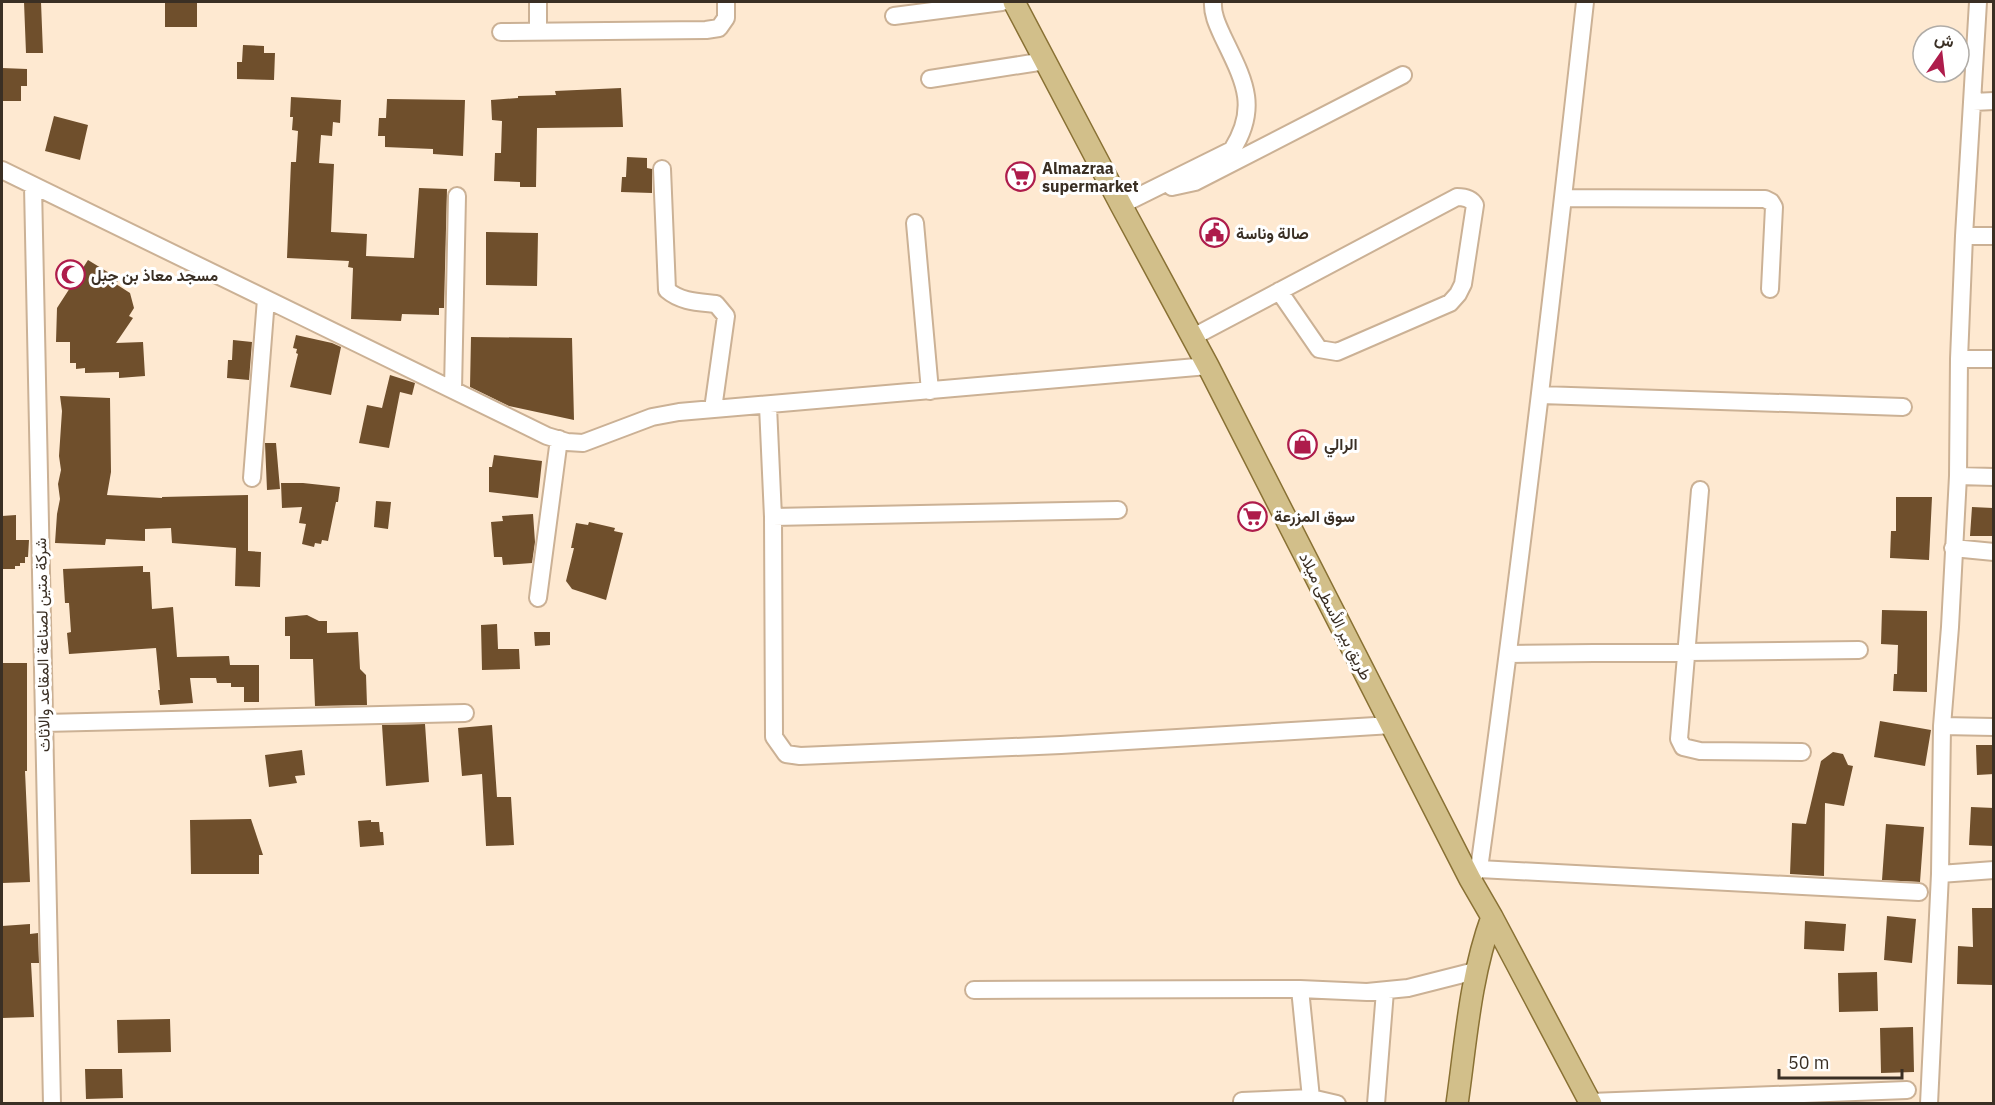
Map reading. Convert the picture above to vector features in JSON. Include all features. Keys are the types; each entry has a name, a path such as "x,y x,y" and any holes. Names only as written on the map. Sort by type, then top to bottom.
{"main road":[{"name":"طريق بير الأسطى ميلاد","path":"1014,2 1209,366 1392,725 1475,874 1492,917 1590,1103"},
{"path":"1457,1104 1475,971 1492,917"}],"street":[{"path":"538,2 538,32"},
{"path":"501,32 712,29 718,28 726,18 726,2"},
{"path":"894,16 1002,2"},
{"path":"1121,205 1232,150 1243,133 1247,114 1243,80 1218,25 1213,2"},
{"path":"1585,2 1509,654 1475,874 1919,891"},
{"path":"1929,1104 1940,874 1942,726 1958,476 1959,359 1964,236 1978,2"},
{"path":"930,79 1045,61"},
{"path":"1162,186 1175,188 1195,182 1403,75"},
{"path":"1973,102 1994,101"},
{"path":"662,169 668,290 675,297 687,301 716,304 726,316 713,409"},
{"path":"2,170 547,436 583,443 652,417 713,409 1209,366"},
{"name":"شركة متين لصناعة المقاعد والاثاث","path":"33,186 52,1104"},
{"path":"453,390 457,196"},
{"path":"1192,337 1279,291 1457,197 1464,197 1475,205 1463,284 1450,303 1337,352 1318,349 1279,291"},
{"path":"1563,198 1765,198 1774,207 1770,289"},
{"path":"915,223 930,391"},
{"path":"1964,236 1994,236"},
{"path":"252,478 266,299"},
{"path":"1959,359 1994,359"},
{"path":"1541,395 1903,407"},
{"path":"768,406 773,517 774,736 786,754 800,756 1050,746 1392,725"},
{"path":"538,598 559,439"},
{"path":"1958,476 1994,477"},
{"path":"1700,490 1679,739 1683,747 1700,752 1802,752"},
{"path":"773,517 1118,510"},
{"path":"1953,548 1994,552"},
{"path":"1509,654 1858,650"},
{"path":"44,723 465,713"},
{"path":"1942,726 1994,728"},
{"path":"1940,874 1994,870"},
{"path":"974,990 1385,991 1408,988 1475,971"},
{"path":"1300,989 1311,1098"},
{"path":"1376,1104 1385,991"},
{"path":"1590,1103 1907,1090"},
{"path":"1242,1101 1311,1098 1337,1104"}],"building":[{"path":"24,2 41,2 43,53 26,53"},
{"path":"165,2 197,2 197,27 165,27"},
{"path":"243,45 264,46 264,53 275,53 274,80 237,79 237,62 242,62"},
{"path":"2,68 27,69 27,86 21,86 21,101 2,101"},
{"path":"621,88 623,127 537,128 536,187 520,187 520,182 494,181 495,153 501,153 502,121 492,120 491,100 518,98 518,96 556,95 555,91"},
{"path":"291,97 341,100 340,123 333,122 332,136 321,135 319,163 334,164 331,232 367,234 366,256 414,258 419,188 447,189 444,308 439,308 439,315 402,314 401,321 351,319 353,268 348,267 349,261 287,258 291,162 296,162 298,131 292,130"},
{"path":"387,99 465,100 463,156 433,154 433,149 385,147 385,136 378,136 379,118 386,118"},
{"path":"54,116 88,125 80,160 45,151"},
{"path":"627,157 647,158 647,168 652,169 652,193 621,192 622,177 626,177"},
{"path":"486,232 538,233 537,286 486,285"},
{"path":"88,260 119,279 116,284 130,293 134,308 129,316 133,318 116,343 143,342 145,376 119,378 119,372 85,373 85,368 76,369 76,363 70,363 70,342 56,342 57,308"},
{"path":"296,335 341,347 331,395 290,387 298,354 297,349 293,348"},
{"path":"471,337 572,338 574,420 509,406 470,387"},
{"path":"233,340 252,342 249,380 227,378 228,360 232,360"},
{"path":"390,375 415,383 412,395 400,392 389,448 359,443 367,405 382,408"},
{"path":"60,396 110,398 111,472 107,495 162,498 248,495 248,551 261,552 260,587 235,586 236,548 172,543 171,528 145,529 145,541 106,539 105,545 55,543 60,499 58,484 61,470 59,456 62,411"},
{"path":"265,443 276,443 280,489 267,490"},
{"path":"494,455 542,461 538,498 489,492 489,467 492,467"},
{"path":"281,483 340,487 328,541 322,540 321,544 315,543 314,547 302,544 306,524 299,523 302,507 282,508"},
{"path":"1896,497 1932,497 1929,560 1890,558 1891,531 1896,531"},
{"path":"376,501 391,502 388,529 374,527"},
{"path":"1972,507 1993,508 1992,536 1970,536"},
{"path":"533,514 535,542 532,563 503,565 502,557 494,557 491,522 503,521 502,516"},
{"path":"16,515 16,540 29,540 28,557 25,557 25,563 15,566 15,569 2,569 2,516"},
{"path":"589,522 615,528 614,531 623,533 606,600 572,589 566,581 574,548 571,548 576,523 588,525"},
{"path":"143,566 143,572 150,572 152,609 173,607 177,657 229,656 230,665 259,665 259,702 244,702 244,687 231,687 231,683 217,683 216,678 190,678 193,703 160,705 156,648 69,654 67,633 71,632 69,603 65,603 63,569"},
{"path":"1882,610 1927,611 1927,692 1893,691 1894,674 1897,674 1898,645 1881,644"},
{"path":"307,615 319,621 327,621 327,633 358,632 360,669 366,675 367,705 315,706 313,659 290,659 290,636 285,636 285,617"},
{"path":"497,624 498,649 519,649 520,669 482,670 481,625"},
{"path":"534,632 550,632 550,645 535,646"},
{"path":"2,663 27,663 27,771 25,771 30,882 2,883"},
{"path":"1880,721 1931,730 1925,766 1874,757"},
{"path":"425,724 429,782 386,786 382,725"},
{"path":"492,725 497,797 511,797 514,845 486,846 482,774 462,776 458,728"},
{"path":"1976,745 1994,745 1994,774 1977,775"},
{"path":"302,750 305,775 295,776 297,783 269,787 265,755"},
{"path":"1833,752 1843,754 1848,765 1853,766 1844,806 1825,803 1824,876 1790,874 1792,823 1806,824 1821,761"},
{"path":"1971,807 1994,808 1994,846 1969,845"},
{"path":"251,819 263,855 259,855 259,874 191,874 190,820"},
{"path":"371,820 371,822 379,822 384,845 360,847 358,821"},
{"path":"1886,824 1924,827 1920,882 1882,880"},
{"path":"1972,908 1994,908 1993,985 1957,984 1958,946 1973,947"},
{"path":"1887,916 1916,919 1912,963 1884,960"},
{"path":"1805,921 1846,924 1844,951 1804,949"},
{"path":"30,924 30,934 38,933 39,963 31,963 34,1017 2,1018 2,926"},
{"path":"1877,972 1878,1011 1839,1012 1838,973"},
{"path":"170,1019 171,1052 118,1053 117,1020"},
{"path":"1913,1027 1914,1072 1881,1073 1880,1028"},
{"path":"85,1069 122,1069 123,1098 86,1099"}],"place":[{"name":"Almazraa supermarket","path":"1021,177"},
{"name":"صالة وناسة","path":"1215,233"},
{"name":"مسجد معاذ بن جبل","path":"70,275"},
{"name":"الرالي","path":"1303,444"},
{"name":"سوق المزرعة","path":"1253,516"}]}
